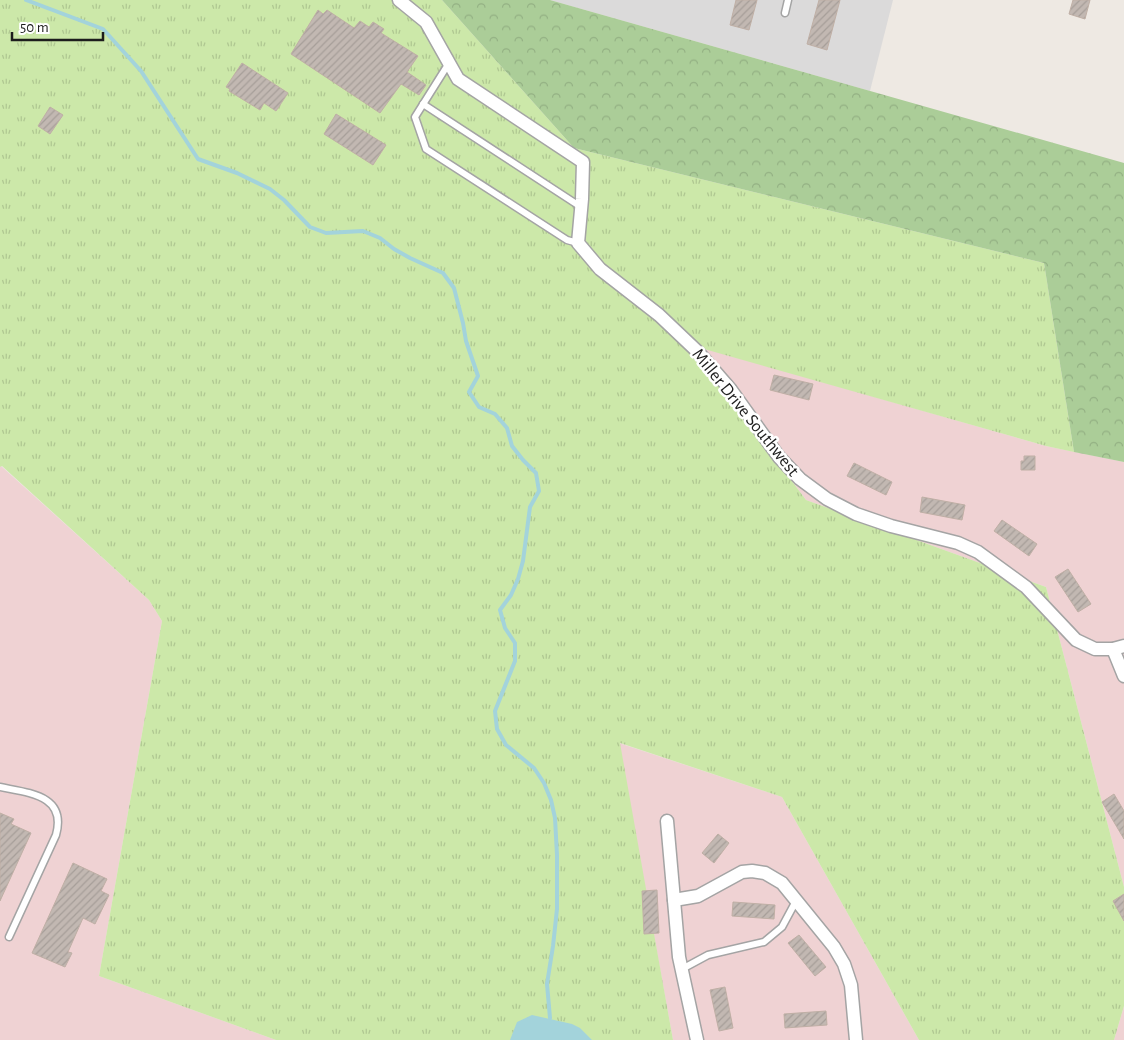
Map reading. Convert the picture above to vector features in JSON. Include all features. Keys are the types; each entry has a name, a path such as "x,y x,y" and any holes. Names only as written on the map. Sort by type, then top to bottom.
{"street":[{"path":"399,0 426,22 458,79 583,162 578,243"},
{"name":"Miller Drive Southwest","path":"578,243 596,265 659,315 698,352 731,390 779,457 800,479 827,499 856,514 891,526 958,543 978,552 1026,587 1076,640 1095,649 1119,648 1124,676"},
{"path":"667,821 682,969 697,1040"},
{"path":"674,900 698,896 742,872 765,872 782,883 834,947 844,964 851,984 856,1040"}],"lane":[{"path":"785,13 788,0"},
{"path":"449,63 415,117 426,150 567,240 578,243"},
{"path":"423,104 581,206"},
{"path":"0,787 43,798 53,805 57,811 58,818 56,835 9,937"},
{"path":"682,969 708,955 764,942 782,928 796,900"}],"shaded area":[{"path":"550,0 893,0 870,91"},
{"path":"690,344 1046,446 1124,462 1124,887 1046,587 806,500"},
{"path":"1,466 149,600 162,621 99,976 276,1040 0,1040"},
{"path":"619,743 782,797 919,1040 673,1040"},
{"path":"1124,1006 1124,1040 1114,1040"}],"green space":[{"path":"0,0 442,0 574,148 1044,263 1074,452 1046,446 690,345 806,500 1046,587 1124,887 1124,1006 1114,1040 919,1040 782,797 620,743 673,1040 276,1040 99,976 162,621 149,600 2,466 0,467"},
{"path":"442,0 550,0 1124,163 1124,462 1074,452 1044,263 574,148"}],"water":[{"path":"532,1015 572,1024 580,1028 592,1040 510,1040 517,1022"}],"building":[{"path":"736,0 757,0 749,30 730,25"},
{"path":"819,0 840,0 827,50 807,44"},
{"path":"1073,0 1090,0 1085,19 1069,14"},
{"path":"318,10 323,14 327,10 354,28 360,21 369,27 373,22 384,29 381,33 418,56 407,72 426,85 419,95 401,84 380,113 291,54"},
{"path":"242,63 288,93 276,111 264,103 260,110 229,91 230,89 226,87"},
{"path":"50,107 63,115 50,134 38,126"},
{"path":"336,114 386,145 373,165 324,134"},
{"path":"774,375 813,384 809,400 770,390"},
{"path":"1024,456 1035,456 1035,470 1021,470 1021,461 1024,461"},
{"path":"854,463 892,482 886,495 847,476"},
{"path":"922,497 965,505 962,520 920,512"},
{"path":"1002,520 1037,544 1029,556 994,531"},
{"path":"1068,569 1091,604 1078,612 1055,577"},
{"path":"1114,794 1124,811 1124,839 1102,802"},
{"path":"0,813 14,819 11,824 31,833 0,901"},
{"path":"718,834 729,843 714,863 702,853"},
{"path":"73,863 107,879 101,891 109,895 95,924 83,918 68,952 72,953 65,967 32,953"},
{"path":"657,890 659,933 644,934 642,891"},
{"path":"1124,894 1124,921 1113,901"},
{"path":"733,902 775,905 774,919 732,916"},
{"path":"799,935 826,967 815,976 788,943"},
{"path":"725,987 733,1028 719,1031 710,990"},
{"path":"826,1011 827,1025 785,1028 784,1014"}],"waterway":[{"path":"26,0 103,29 141,71 198,159 237,173 270,189 284,200 310,227 326,233 363,231 380,238 410,258 443,273 454,288 466,341 478,376 469,392 479,407 495,414 507,428 512,446 536,473 539,491 530,507 523,561 518,579 511,595 500,610 505,628 515,643 515,661 495,711 497,729 506,745 534,768 544,783 551,800 555,818 557,909 547,984 550,1018"}]}
